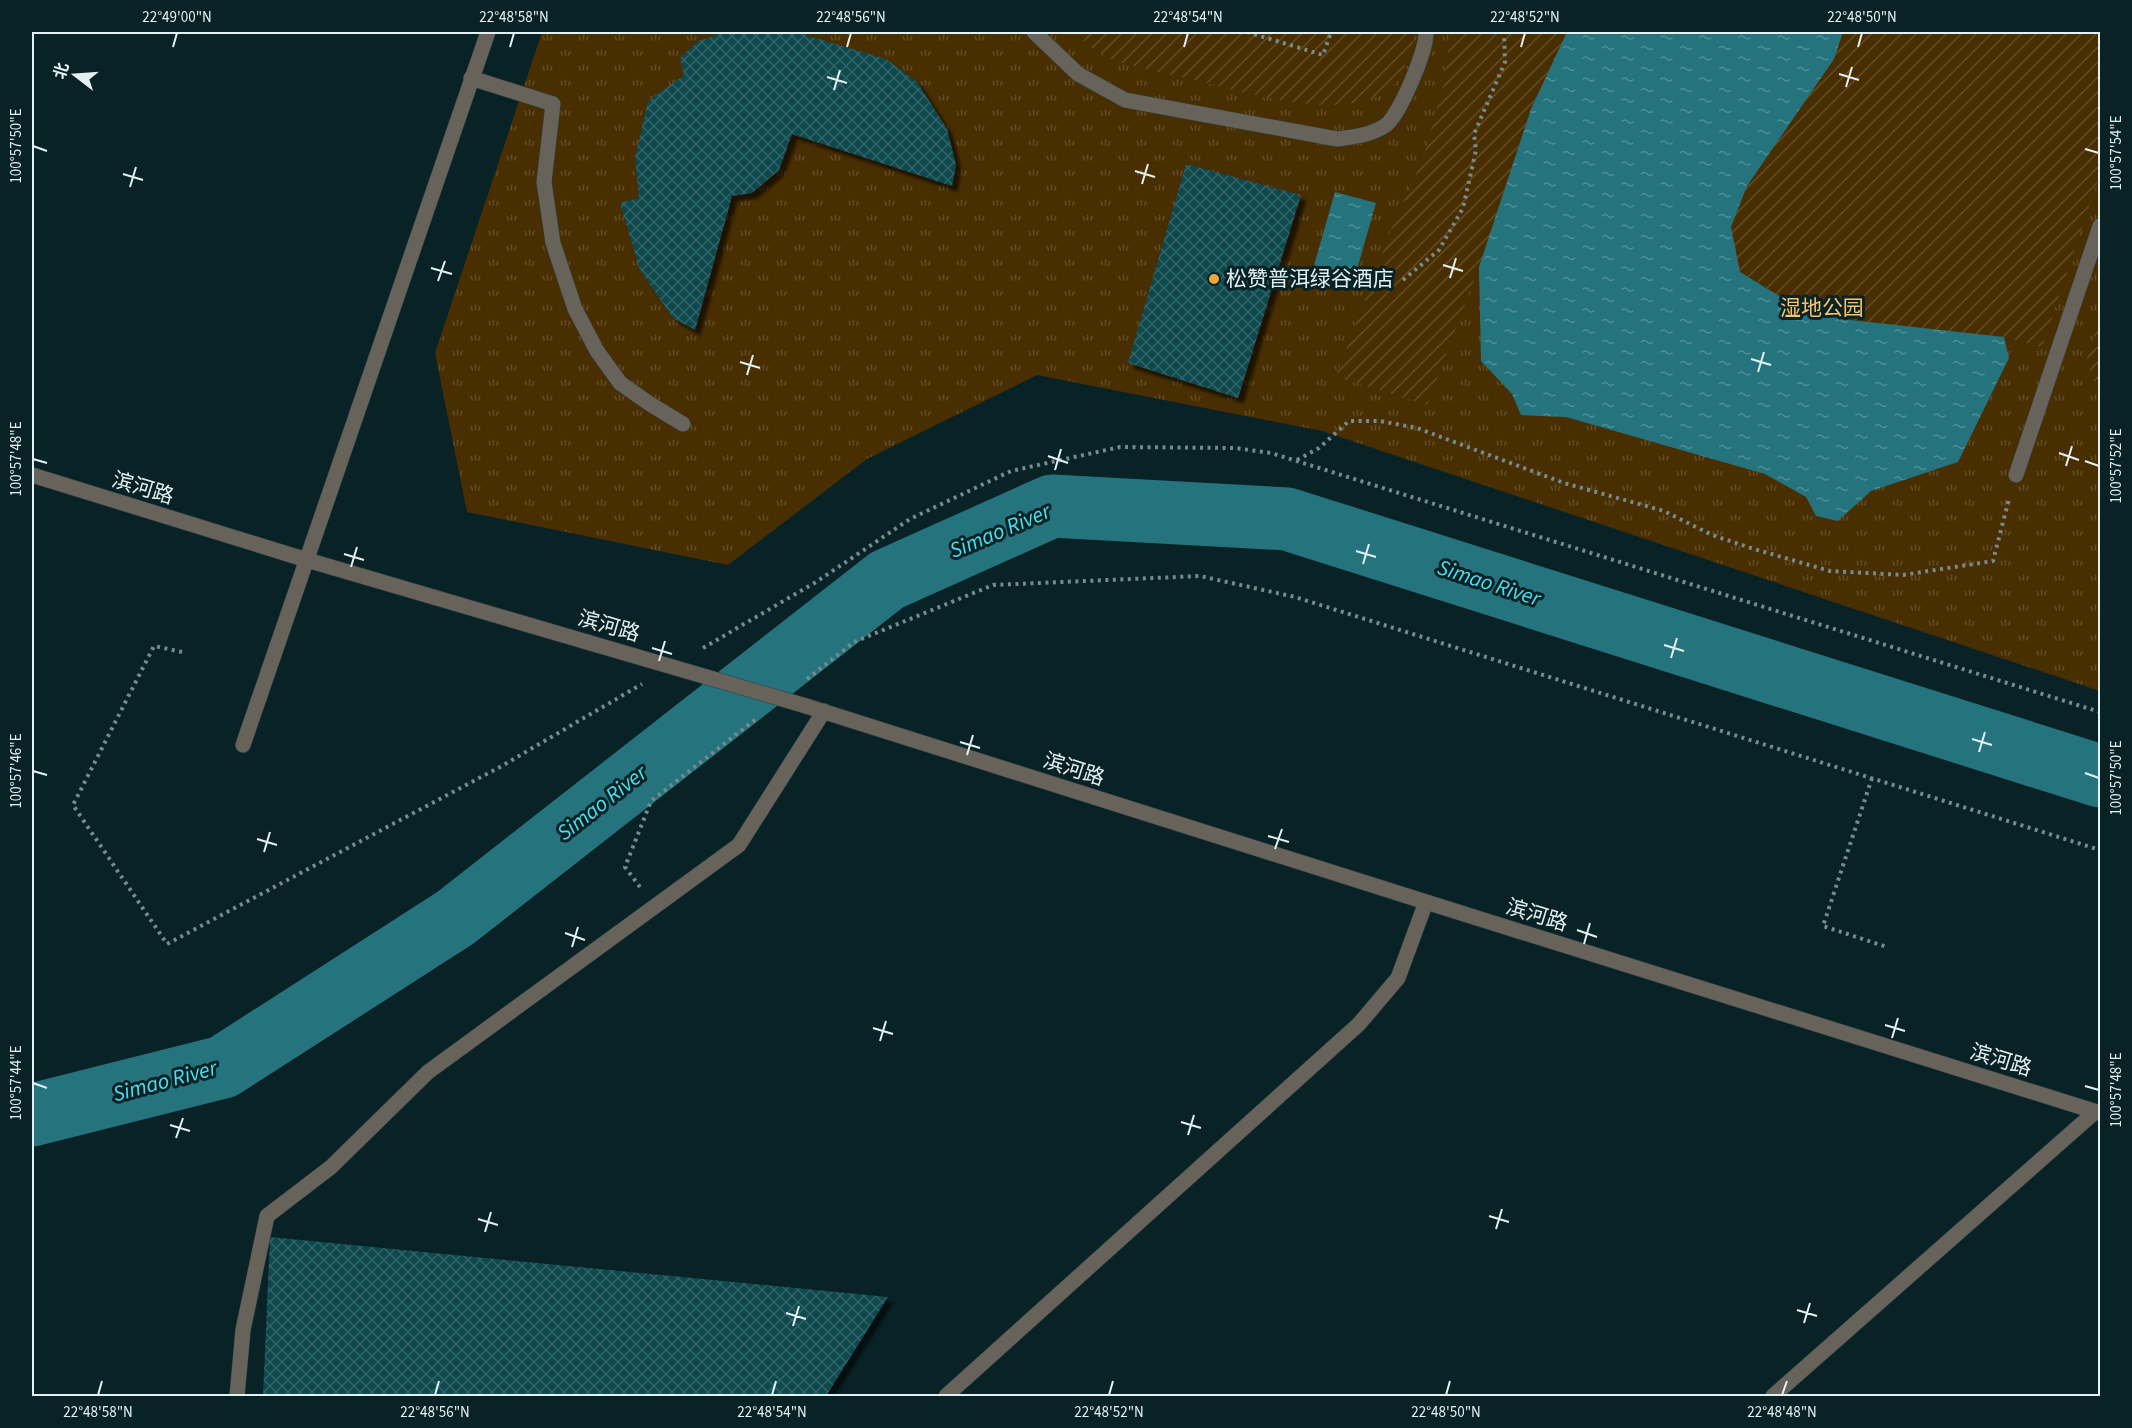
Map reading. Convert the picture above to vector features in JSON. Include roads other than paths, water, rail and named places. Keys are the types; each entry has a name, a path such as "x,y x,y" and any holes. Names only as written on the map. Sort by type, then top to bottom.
{"street":[{"path":"243,745 488,32"},
{"path":"1034,32 1078,74 1125,100 1337,140 1364,135 1386,124 1417,68 1426,32"},
{"path":"471,78 553,104 544,182 553,243 576,309 597,351 620,383 650,405 683,424"},
{"path":"2016,475 2100,226"},
{"name":"滨河路","path":"32,475 307,560 824,711 2098,1112"},
{"path":"237,1396 243,1330 267,1216 331,1167 428,1072 739,845 824,711"},
{"path":"946,1396 1359,1024 1398,978 1426,902"},
{"path":"1773,1396 2098,1112"}],"water":[{"path":"1567,32 1843,32 1834,59 1747,186 1731,227 1740,272 1797,307 1842,319 2004,337 2009,358 1958,462 1871,491 1838,521 1816,516 1806,497 1765,474 1566,417 1521,415 1512,394 1481,361 1479,267 1531,109"},
{"path":"1335,192 1376,203 1352,287 1311,276"}],"waterway":[{"name":"Simao River","path":"32,1115 223,1067 455,918 887,580 1052,506 1287,519 2100,776"}],"place":[{"name":"松赞普洱绿谷酒店","path":"1214,279"}],"park label":[{"name":"湿地公园","path":"1822,308"}]}
